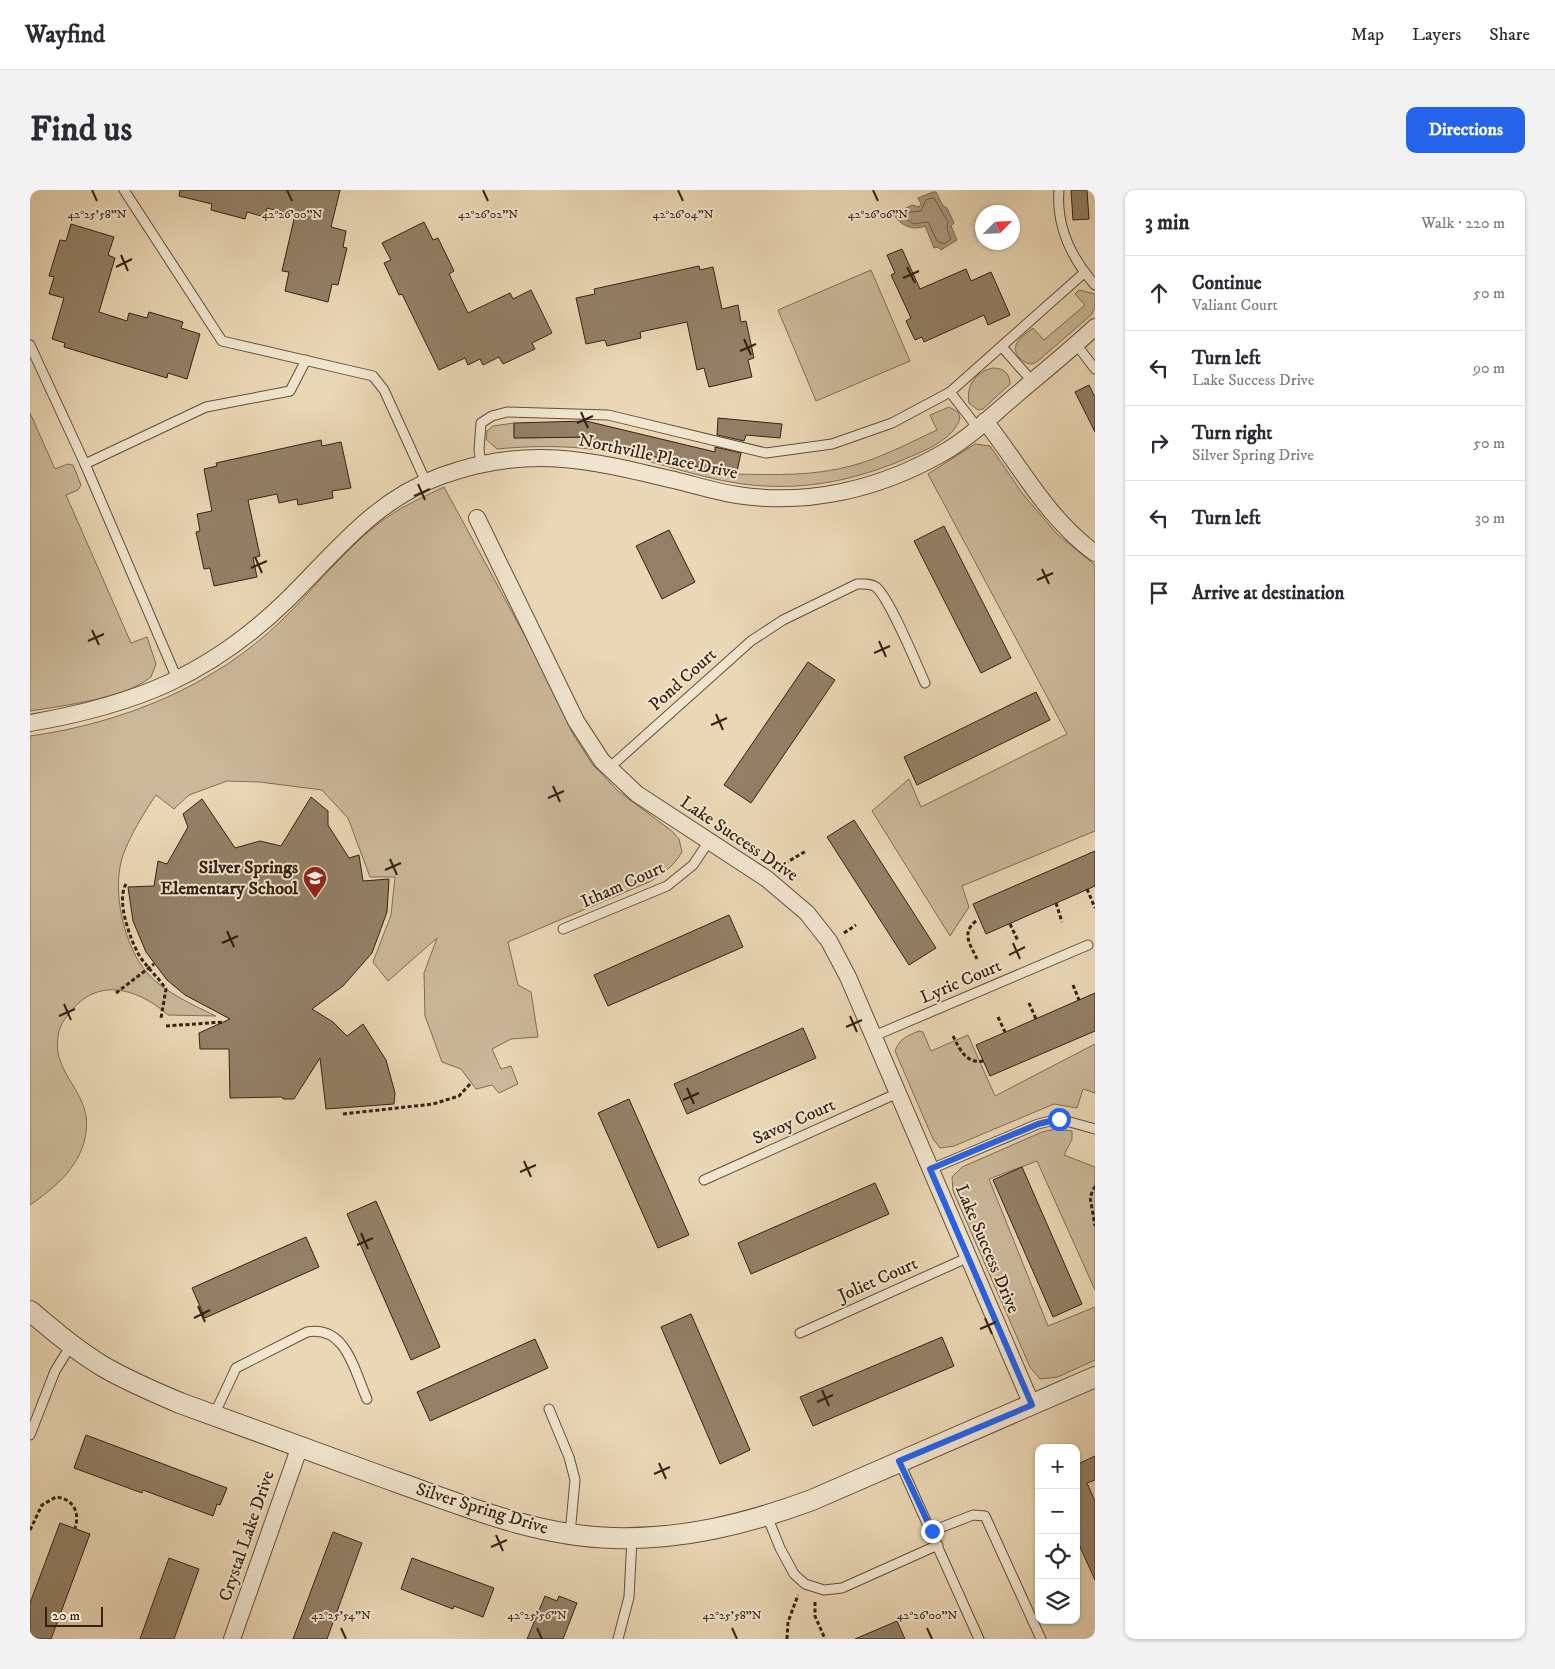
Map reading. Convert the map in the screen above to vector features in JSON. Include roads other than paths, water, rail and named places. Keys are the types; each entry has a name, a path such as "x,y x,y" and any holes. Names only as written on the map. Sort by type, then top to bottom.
{"street":[{"name":"Northville Place Drive","path":"30,723 96,710 178,681 240,642 288,599 345,539 375,512 408,490 426,482 481,463 510,458 568,458 605,464 735,495 766,498 804,498 855,490 903,474 944,453 1032,382 1095,327"},
{"path":"981,424 1064,528 1095,553"},
{"name":"Lake Success Drive","path":"477,518 576,721 590,744 609,768 637,794 767,879 806,913 830,941 874,1036 1032,1405"},
{"name":"Silver Spring Drive","path":"30,1311 71,1345 131,1382 214,1415 486,1514 524,1525 570,1534 632,1538 680,1535 767,1516 812,1500 1095,1377"},
{"name":"Crystal Lake Drive","path":"232,1639 300,1446"}],"lane":[{"path":"124,190 222,341 373,376 384,390 426,482"},
{"path":"1059,190 1061,220 1066,242 1084,273 1095,285"},
{"path":"481,463 478,450 480,423 492,416 507,412 608,414 766,453 832,444 853,438 892,422 950,392 1003,348 1084,273"},
{"path":"1076,344 1095,369"},
{"path":"30,345 178,681"},
{"path":"1003,348 1032,382"},
{"path":"84,464 206,407 290,391 306,360"},
{"path":"950,392 981,424"},
{"name":"Pond Court","path":"609,768 751,641 783,620 857,584 868,584 877,588 893,616 925,683"},
{"name":"Itham Court","path":"563,929 667,886 693,865 709,842"},
{"name":"Lyric Court","path":"874,1036 1088,945"},
{"name":"Savoy Court","path":"704,1180 898,1093"},
{"path":"930,1169 1038,1124 1059,1119 1095,1129"},
{"name":"Joliet Court","path":"800,1333 969,1257"},
{"path":"214,1415 236,1368 307,1332 317,1330 335,1336 342,1344 367,1399"},
{"path":"30,1435 54,1371 71,1345"},
{"path":"549,1409 569,1457 575,1480 570,1534"},
{"path":"899,1461 932,1531 978,1639"},
{"path":"932,1531 973,1515 985,1516 1041,1639"},
{"path":"767,1516 780,1548 794,1574 805,1584 824,1590 842,1588 938,1545"},
{"path":"618,1639 629,1597 632,1538"}],"water":[{"path":"936,192 943,206 947,208 954,223 951,226 957,240 941,250 938,247 934,248 925,226 912,228 900,222 894,214 912,205 919,207 921,204 918,198"}],"place":[{"name":"Silver Springs Elementary School","path":"315,899"}]}
